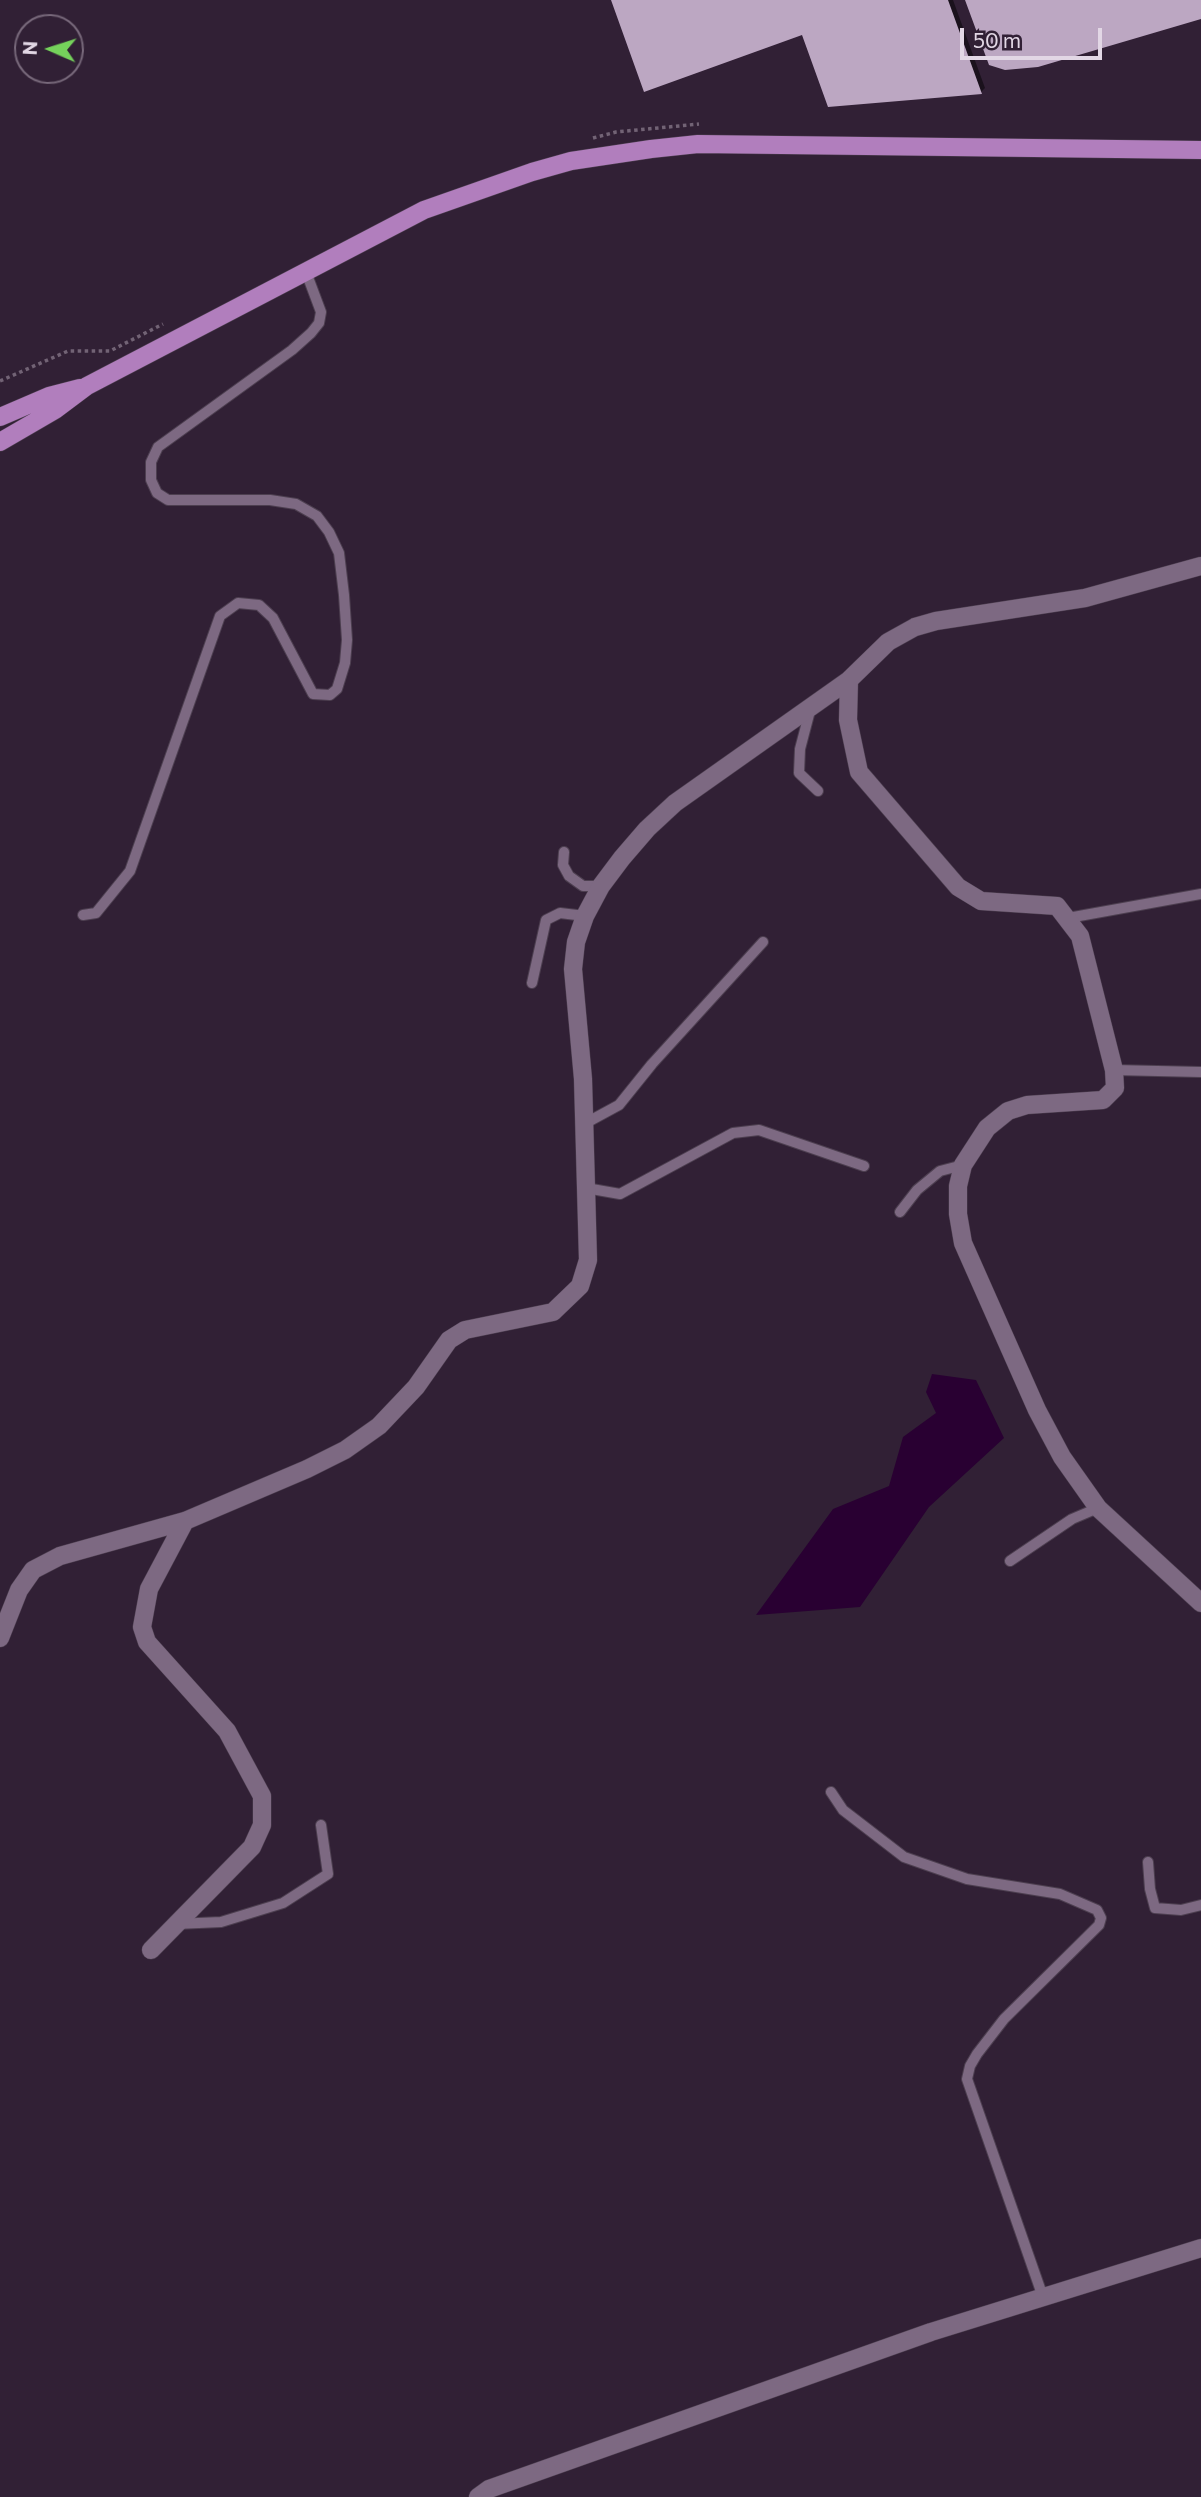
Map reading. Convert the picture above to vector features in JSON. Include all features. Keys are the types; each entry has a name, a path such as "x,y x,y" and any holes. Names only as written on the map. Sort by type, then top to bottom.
{"main road":[{"path":"0,442 55,410 87,386 425,210 571,161 698,144 1201,150"},
{"path":"0,417 49,396 87,386"}],"street":[{"path":"0,1638 19,1590 33,1570 60,1556 184,1521 345,1450 379,1426 416,1387 449,1340 465,1330 553,1312 580,1286 588,1260 583,1079 573,969 576,942 585,916 601,886 638,839 675,803 849,680 888,642 915,627 936,621 1084,598 1201,566"},
{"path":"849,680 848,720 859,772 958,887 981,901 1057,906 1080,936 1114,1070 1115,1088 1103,1100 1027,1105 1008,1111 987,1128 963,1165 958,1186 958,1214 963,1243 1037,1410 1062,1457 1098,1508 1201,1602"},
{"path":"151,1950 252,1847 262,1825 262,1796 227,1731 148,1642 142,1627 149,1589 184,1521"},
{"path":"478,2497 502,2484 931,2332 1201,2248"}],"lane":[{"path":"83,915 96,913 130,872 220,616 238,603 259,605 273,618 313,694 330,695 337,689 345,663 347,640 344,595 339,553 317,516 296,505 270,500 168,500 157,493 151,480 151,462 158,447 292,350 319,323 321,312 306,272"},
{"path":"811,707 800,749 799,773 818,791"},
{"path":"564,852 563,865 569,876 583,886 601,886"},
{"path":"1068,918 1201,894"},
{"path":"532,984 546,920 561,913 585,916"},
{"path":"584,1124 619,1105 652,1064 763,942"},
{"path":"1114,1070 1201,1072"},
{"path":"586,1188 620,1194 733,1133 759,1130 864,1166"},
{"path":"900,1212 917,1190 940,1171 963,1165"},
{"path":"1010,1561 1072,1519 1098,1508"},
{"path":"831,1792 844,1810 904,1857 967,1879 1060,1894 1097,1910 1101,1918 1099,1925 1004,2020 977,2054 967,2079 1043,2297"},
{"path":"176,1924 221,1922 284,1903 328,1874 321,1825"},
{"path":"1148,1862 1155,1908 1181,1910 1201,1905"}],"path":[{"path":"582,140 616,132 706,124"},
{"path":"0,380 68,351 110,351 170,320"}],"shaded area":[{"path":"932,1374 976,1380 1004,1438 929,1507 860,1607 756,1615 833,1509 889,1486 903,1437 936,1413 926,1392"}],"building":[{"path":"611,0 948,0 982,94 828,107 802,35 644,92"},
{"path":"965,0 1201,0 1201,19 1038,67 1005,70 989,65"}]}
